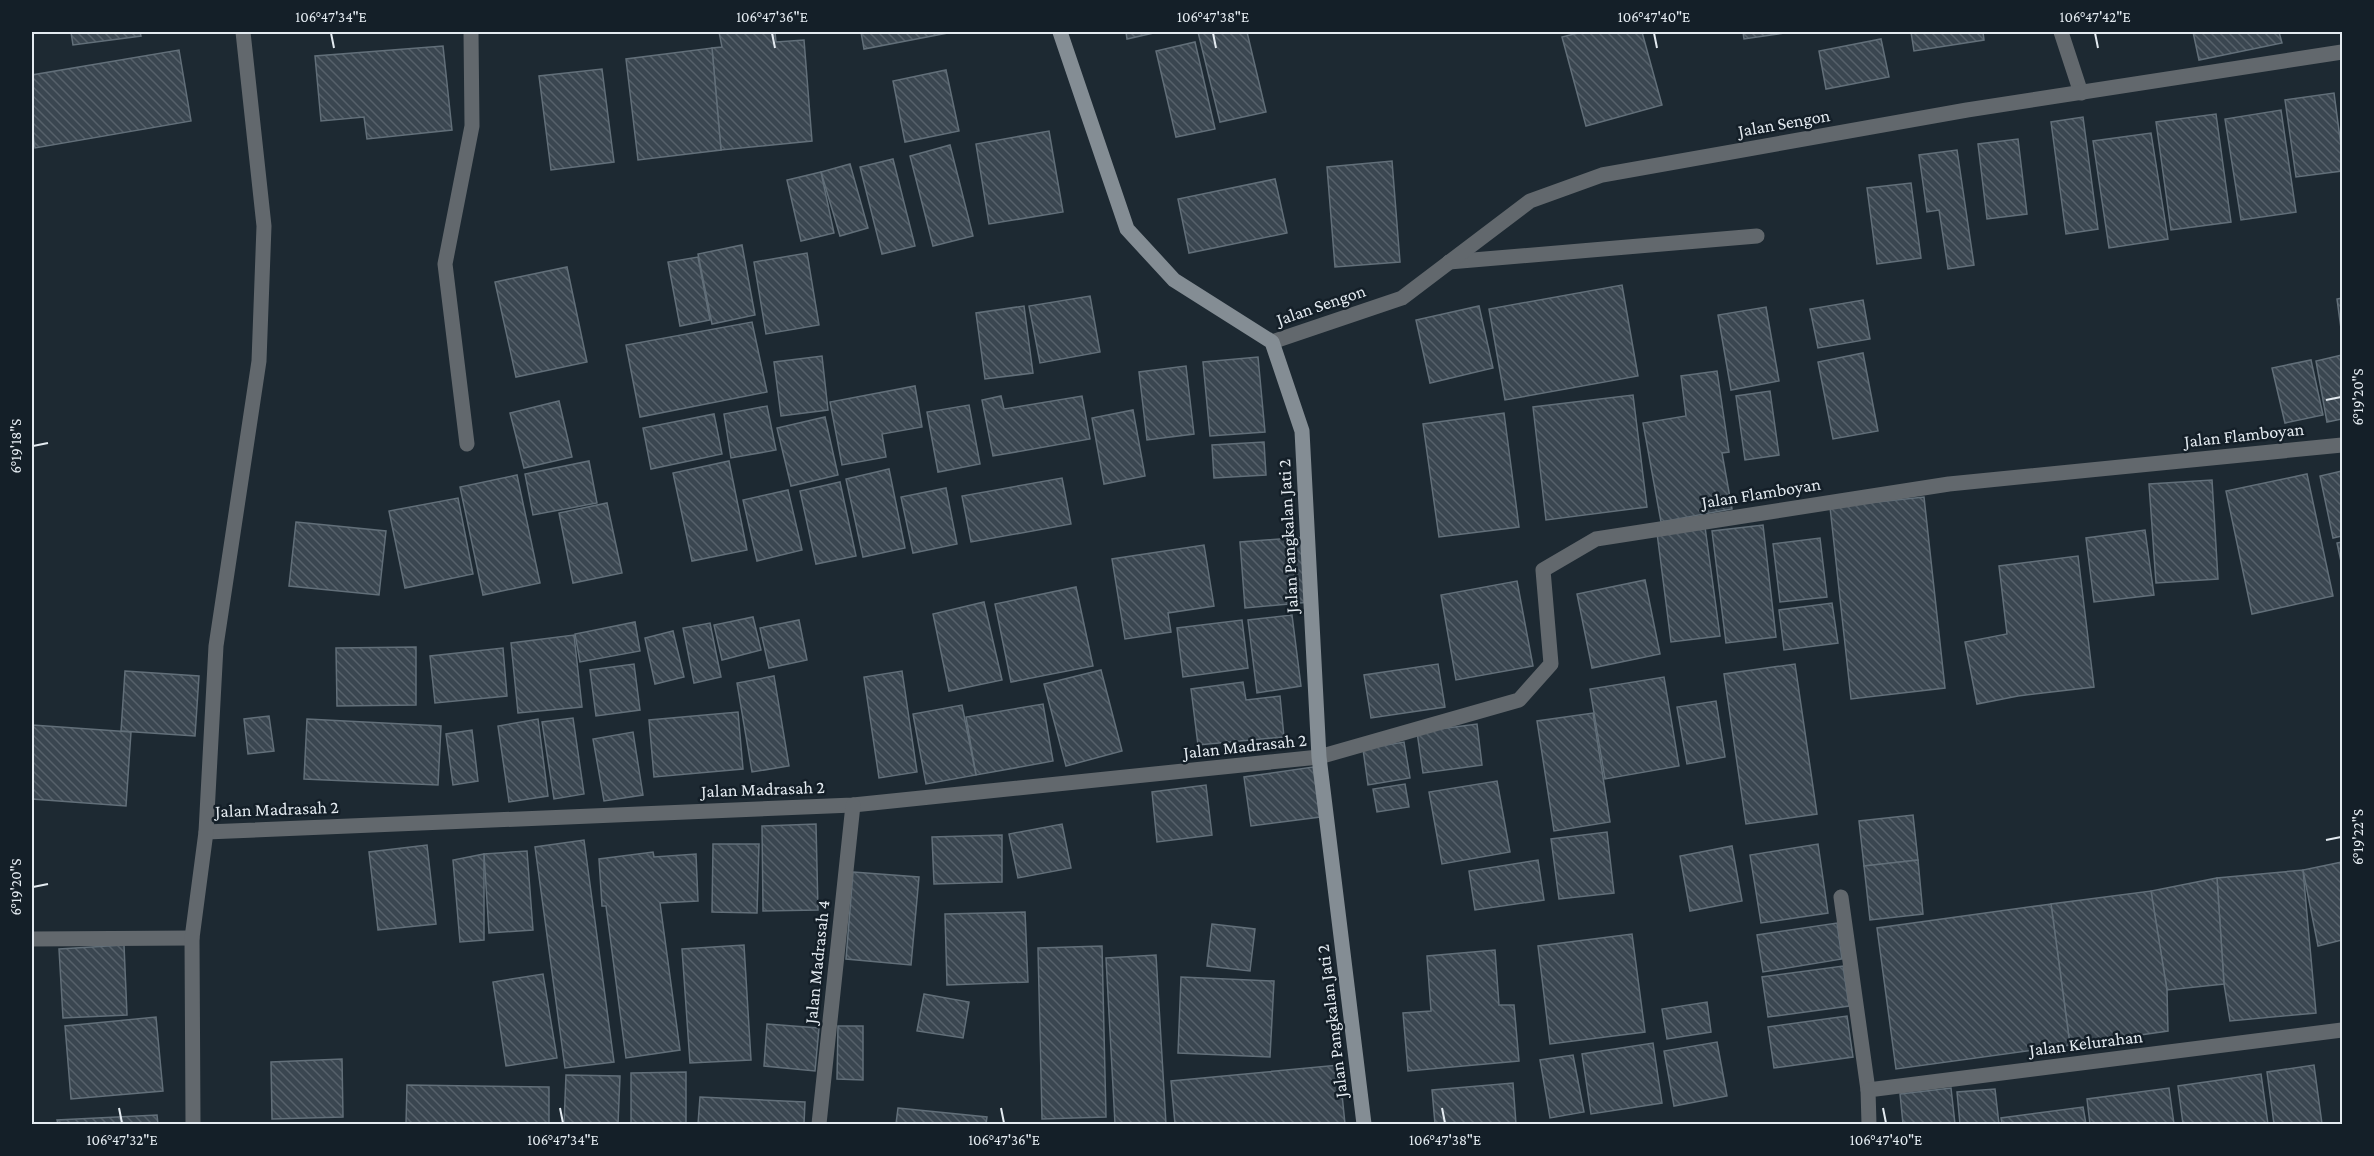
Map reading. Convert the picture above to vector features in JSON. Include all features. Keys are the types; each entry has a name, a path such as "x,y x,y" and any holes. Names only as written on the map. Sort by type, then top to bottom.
{"street":[{"path":"193,1125 192,938 206,832 216,646 259,361 264,226 243,32"},
{"path":"467,444 446,264 472,126 471,32"},
{"path":"1059,32 1127,229 1174,280 1272,342"},
{"path":"2061,32 2081,93"},
{"name":"Jalan Sengon","path":"1272,342 1402,298 1530,201 1602,175 1967,110 2343,52"},
{"path":"1449,262 1757,236"},
{"name":"Jalan Pangkalan Jati 2","path":"1272,342 1302,431 1319,757 1364,1125"},
{"name":"Jalan Flamboyan","path":"1319,757 1519,700 1551,664 1543,570 1596,539 1949,484 2343,445"},
{"name":"Jalan Madrasah 2","path":"206,832 853,805 1319,757"},
{"name":"Jalan Madrasah 4","path":"819,1125 853,805"},
{"path":"1841,897 1868,1090 1869,1125"},
{"path":"32,939 192,938"},
{"name":"Jalan Kelurahan","path":"1868,1090 2343,1030"}],"building":[{"path":"71,32 140,32 141,36 73,45"},
{"path":"719,32 775,32 776,42 804,40 812,141 721,150 712,48 722,47"},
{"path":"861,32 953,32 864,49"},
{"path":"1126,32 1158,32 1127,39"},
{"path":"1198,32 1247,32 1266,112 1220,122"},
{"path":"1582,32 1642,32 1662,105 1586,126 1562,37"},
{"path":"1743,32 1791,32 1744,39"},
{"path":"1911,32 1983,32 1984,40 1914,51"},
{"path":"2193,32 2279,32 2282,43 2199,60"},
{"path":"1881,39 1889,77 1826,89 1819,51"},
{"path":"1195,42 1215,129 1176,137 1156,51"},
{"path":"443,46 452,130 367,139 364,117 321,121 315,56"},
{"path":"712,48 721,150 638,160 626,59"},
{"path":"179,50 191,121 35,148 32,128 32,75"},
{"path":"602,69 614,162 551,170 539,76"},
{"path":"946,70 959,131 905,142 893,81"},
{"path":"2334,93 2342,153 2342,171 2296,177 2285,100"},
{"path":"2281,110 2296,212 2241,220 2225,119"},
{"path":"2216,114 2231,222 2171,230 2156,122"},
{"path":"2083,117 2098,229 2066,234 2051,122"},
{"path":"1049,131 1063,212 989,224 976,144"},
{"path":"2151,133 2168,239 2109,248 2093,141"},
{"path":"2018,139 2027,214 1987,219 1978,144"},
{"path":"950,145 973,236 933,246 910,156"},
{"path":"1957,150 1974,265 1948,269 1939,210 1927,212 1919,155"},
{"path":"893,159 915,246 882,254 860,167"},
{"path":"1392,161 1400,262 1335,267 1327,167"},
{"path":"850,164 868,228 840,236 821,172"},
{"path":"821,172 834,233 801,241 787,180"},
{"path":"1275,179 1287,233 1189,253 1178,199"},
{"path":"1911,183 1921,258 1877,264 1867,188"},
{"path":"742,245 755,315 712,324 698,254"},
{"path":"807,253 819,325 766,334 754,262"},
{"path":"698,257 710,320 680,326 668,262"},
{"path":"567,267 587,362 516,377 495,282"},
{"path":"1622,285 1638,376 1505,400 1489,309"},
{"path":"1090,296 1100,352 1040,363 1029,306"},
{"path":"2342,298 2342,336 2337,299"},
{"path":"1863,300 1870,339 1818,348 1810,309"},
{"path":"1024,306 1033,373 985,379 976,313"},
{"path":"1479,306 1493,368 1430,383 1416,320"},
{"path":"1766,307 1779,381 1731,390 1718,315"},
{"path":"752,322 767,392 640,417 626,345"},
{"path":"1863,353 1878,431 1833,439 1818,362"},
{"path":"2342,355 2342,419 2327,422 2316,361"},
{"path":"822,356 828,410 781,416 774,362"},
{"path":"1258,357 1265,432 1210,436 1203,362"},
{"path":"2311,360 2323,415 2285,423 2272,368"},
{"path":"1186,366 1194,434 1147,440 1139,372"},
{"path":"1717,371 1729,452 1722,453 1732,509 1661,522 1643,423 1686,416 1681,376"},
{"path":"915,386 922,427 882,434 886,457 842,465 830,402"},
{"path":"1770,391 1779,455 1745,460 1736,396"},
{"path":"1633,395 1647,507 1546,520 1533,407"},
{"path":"1001,396 1004,409 1082,396 1090,439 993,456 982,400"},
{"path":"559,401 572,457 524,468 510,413"},
{"path":"969,405 980,464 938,472 927,412"},
{"path":"767,406 776,450 731,458 724,414"},
{"path":"1133,410 1145,476 1104,484 1092,418"},
{"path":"1504,413 1519,527 1439,537 1423,424"},
{"path":"714,414 722,454 651,469 643,428"},
{"path":"825,417 838,475 791,486 777,428"},
{"path":"1264,442 1266,475 1214,478 1212,445"},
{"path":"589,461 597,503 533,515 525,474"},
{"path":"729,461 747,550 692,561 673,473"},
{"path":"889,469 905,548 863,557 846,479"},
{"path":"2342,471 2342,536 2333,538 2320,476"},
{"path":"2307,474 2333,596 2252,614 2226,491"},
{"path":"517,475 540,583 483,595 460,487"},
{"path":"1062,478 1071,524 971,542 962,496"},
{"path":"2212,480 2218,579 2156,583 2149,484"},
{"path":"840,482 856,556 816,564 800,491"},
{"path":"946,488 957,544 913,553 901,497"},
{"path":"788,490 802,550 757,561 743,500"},
{"path":"1924,497 1945,688 1851,699 1830,507"},
{"path":"458,498 473,574 405,588 389,511"},
{"path":"607,503 622,573 573,583 559,513"},
{"path":"296,522 386,531 379,595 289,586"},
{"path":"1763,525 1776,637 1726,643 1712,531"},
{"path":"1705,527 1720,636 1671,642 1657,533"},
{"path":"2145,530 2154,595 2094,602 2086,538"},
{"path":"1305,537 1310,602 1245,608 1240,542"},
{"path":"1820,538 1827,597 1780,602 1773,544"},
{"path":"2342,542 2342,566 2337,543"},
{"path":"1204,545 1214,606 1168,613 1171,632 1125,639 1112,559"},
{"path":"2078,556 2094,687 2018,696 1977,704 1965,642 2007,634 1999,566"},
{"path":"1645,580 1660,654 1592,668 1577,594"},
{"path":"1517,581 1533,666 1456,680 1441,595"},
{"path":"1076,587 1093,666 1011,682 995,604"},
{"path":"984,602 1002,680 949,691 933,614"},
{"path":"1832,603 1838,643 1784,650 1779,610"},
{"path":"1292,615 1301,686 1257,693 1248,620"},
{"path":"753,617 761,650 722,660 714,625"},
{"path":"799,620 807,660 769,668 760,628"},
{"path":"1242,620 1248,668 1183,677 1177,628"},
{"path":"635,622 640,651 580,662 575,634"},
{"path":"710,623 721,677 694,683 683,628"},
{"path":"673,631 684,677 655,684 645,638"},
{"path":"574,635 582,707 518,713 511,643"},
{"path":"416,647 416,705 337,706 336,648"},
{"path":"503,648 507,696 435,703 430,656"},
{"path":"634,664 640,710 596,716 590,670"},
{"path":"1438,664 1445,707 1371,718 1364,675"},
{"path":"1795,664 1817,814 1746,824 1724,674"},
{"path":"1101,670 1122,751 1066,766 1044,684"},
{"path":"125,671 199,676 195,736 121,731"},
{"path":"902,671 917,772 879,778 864,677"},
{"path":"774,676 789,766 752,772 737,683"},
{"path":"1664,677 1679,766 1605,779 1590,689"},
{"path":"1243,682 1246,700 1280,696 1284,737 1198,745 1191,689"},
{"path":"1716,701 1725,757 1687,764 1677,707"},
{"path":"1043,704 1053,761 976,775 966,717"},
{"path":"962,705 976,775 926,784 913,714"},
{"path":"738,712 743,769 654,777 649,720"},
{"path":"1593,713 1610,822 1554,831 1537,721"},
{"path":"269,716 274,751 248,754 244,719"},
{"path":"573,718 584,794 554,799 542,722"},
{"path":"307,719 441,726 438,785 304,779"},
{"path":"538,719 548,796 509,802 498,726"},
{"path":"1477,724 1482,765 1423,773 1417,732"},
{"path":"32,725 131,732 126,806 32,799"},
{"path":"472,730 478,781 453,785 446,734"},
{"path":"633,732 643,795 604,801 593,739"},
{"path":"1404,742 1410,778 1368,785 1363,749"},
{"path":"1313,767 1320,817 1251,826 1244,777"},
{"path":"1497,781 1510,852 1442,864 1429,792"},
{"path":"1405,784 1409,807 1377,812 1373,789"},
{"path":"1206,785 1212,835 1157,842 1152,792"},
{"path":"1913,815 1918,860 1864,866 1859,821"},
{"path":"816,824 818,910 763,911 762,826"},
{"path":"1062,824 1071,868 1018,878 1009,834"},
{"path":"1607,832 1614,893 1559,899 1551,839"},
{"path":"1002,835 1002,882 934,884 932,837"},
{"path":"584,840 614,1062 565,1068 535,847"},
{"path":"713,844 759,844 757,913 712,912"},
{"path":"1818,844 1828,913 1761,923 1750,855"},
{"path":"427,845 436,924 378,930 369,852"},
{"path":"1732,846 1742,901 1690,911 1680,856"},
{"path":"527,851 533,930 489,933 484,854"},
{"path":"653,852 654,857 696,854 698,901 660,903 680,1050 626,1058 606,906 602,906 599,859"},
{"path":"484,854 484,940 460,942 453,860"},
{"path":"1538,860 1544,900 1475,910 1469,871"},
{"path":"1918,860 1923,914 1870,920 1864,866"},
{"path":"2342,862 2342,940 2318,946 2303,870"},
{"path":"2303,870 2316,1013 2230,1021 2224,984 2217,878"},
{"path":"853,872 919,877 911,965 846,959"},
{"path":"2217,878 2224,984 2167,990 2151,891"},
{"path":"2151,891 2167,990 2168,1031 2070,1045 2051,904"},
{"path":"2051,904 2070,1045 1896,1069 1877,928"},
{"path":"1025,912 1028,982 947,985 945,914"},
{"path":"1837,923 1842,959 1763,972 1757,935"},
{"path":"1212,924 1255,929 1250,971 1207,966"},
{"path":"1632,934 1645,1032 1550,1044 1538,946"},
{"path":"124,945 127,1015 63,1018 59,949"},
{"path":"744,945 751,1060 690,1063 682,949"},
{"path":"1102,946 1106,1117 1042,1119 1038,948"},
{"path":"1495,950 1499,1005 1514,1005 1519,1061 1408,1071 1403,1013 1431,1011 1427,956"},
{"path":"1156,955 1166,1124 1115,1124 1106,958"},
{"path":"1843,966 1849,1006 1768,1017 1762,977"},
{"path":"543,974 557,1058 506,1066 493,982"},
{"path":"1181,977 1274,981 1270,1057 1178,1053"},
{"path":"924,994 969,1002 963,1038 917,1031"},
{"path":"1707,1002 1711,1032 1667,1039 1662,1009"},
{"path":"1847,1016 1853,1057 1774,1068 1768,1027"},
{"path":"156,1017 163,1091 71,1099 65,1026"},
{"path":"767,1024 819,1028 815,1071 764,1066"},
{"path":"838,1026 863,1026 863,1080 837,1079"},
{"path":"1717,1042 1727,1096 1674,1106 1664,1051"},
{"path":"1653,1043 1662,1103 1591,1114 1582,1054"},
{"path":"1573,1055 1584,1112 1550,1118 1540,1060"},
{"path":"342,1059 343,1117 272,1119 271,1062"},
{"path":"1339,1065 1345,1124 1175,1124 1171,1081"},
{"path":"2314,1065 2322,1124 2274,1124 2267,1072"},
{"path":"686,1072 686,1124 631,1124 631,1073"},
{"path":"2261,1074 2268,1124 2183,1124 2178,1086"},
{"path":"566,1075 620,1076 618,1124 564,1124"},
{"path":"1513,1083 1516,1124 1435,1124 1432,1090"},
{"path":"407,1085 549,1087 549,1124 406,1124"},
{"path":"1951,1088 1955,1124 1903,1124 1900,1094"},
{"path":"2169,1088 2174,1124 2090,1124 2087,1099"},
{"path":"1995,1089 1999,1124 1960,1124 1957,1092"},
{"path":"700,1097 805,1102 804,1124 698,1124"},
{"path":"2083,1107 2086,1124 2002,1124 2001,1118"},
{"path":"898,1108 987,1117 986,1124 896,1124"},
{"path":"157,1115 158,1124 58,1124 57,1120"}]}
